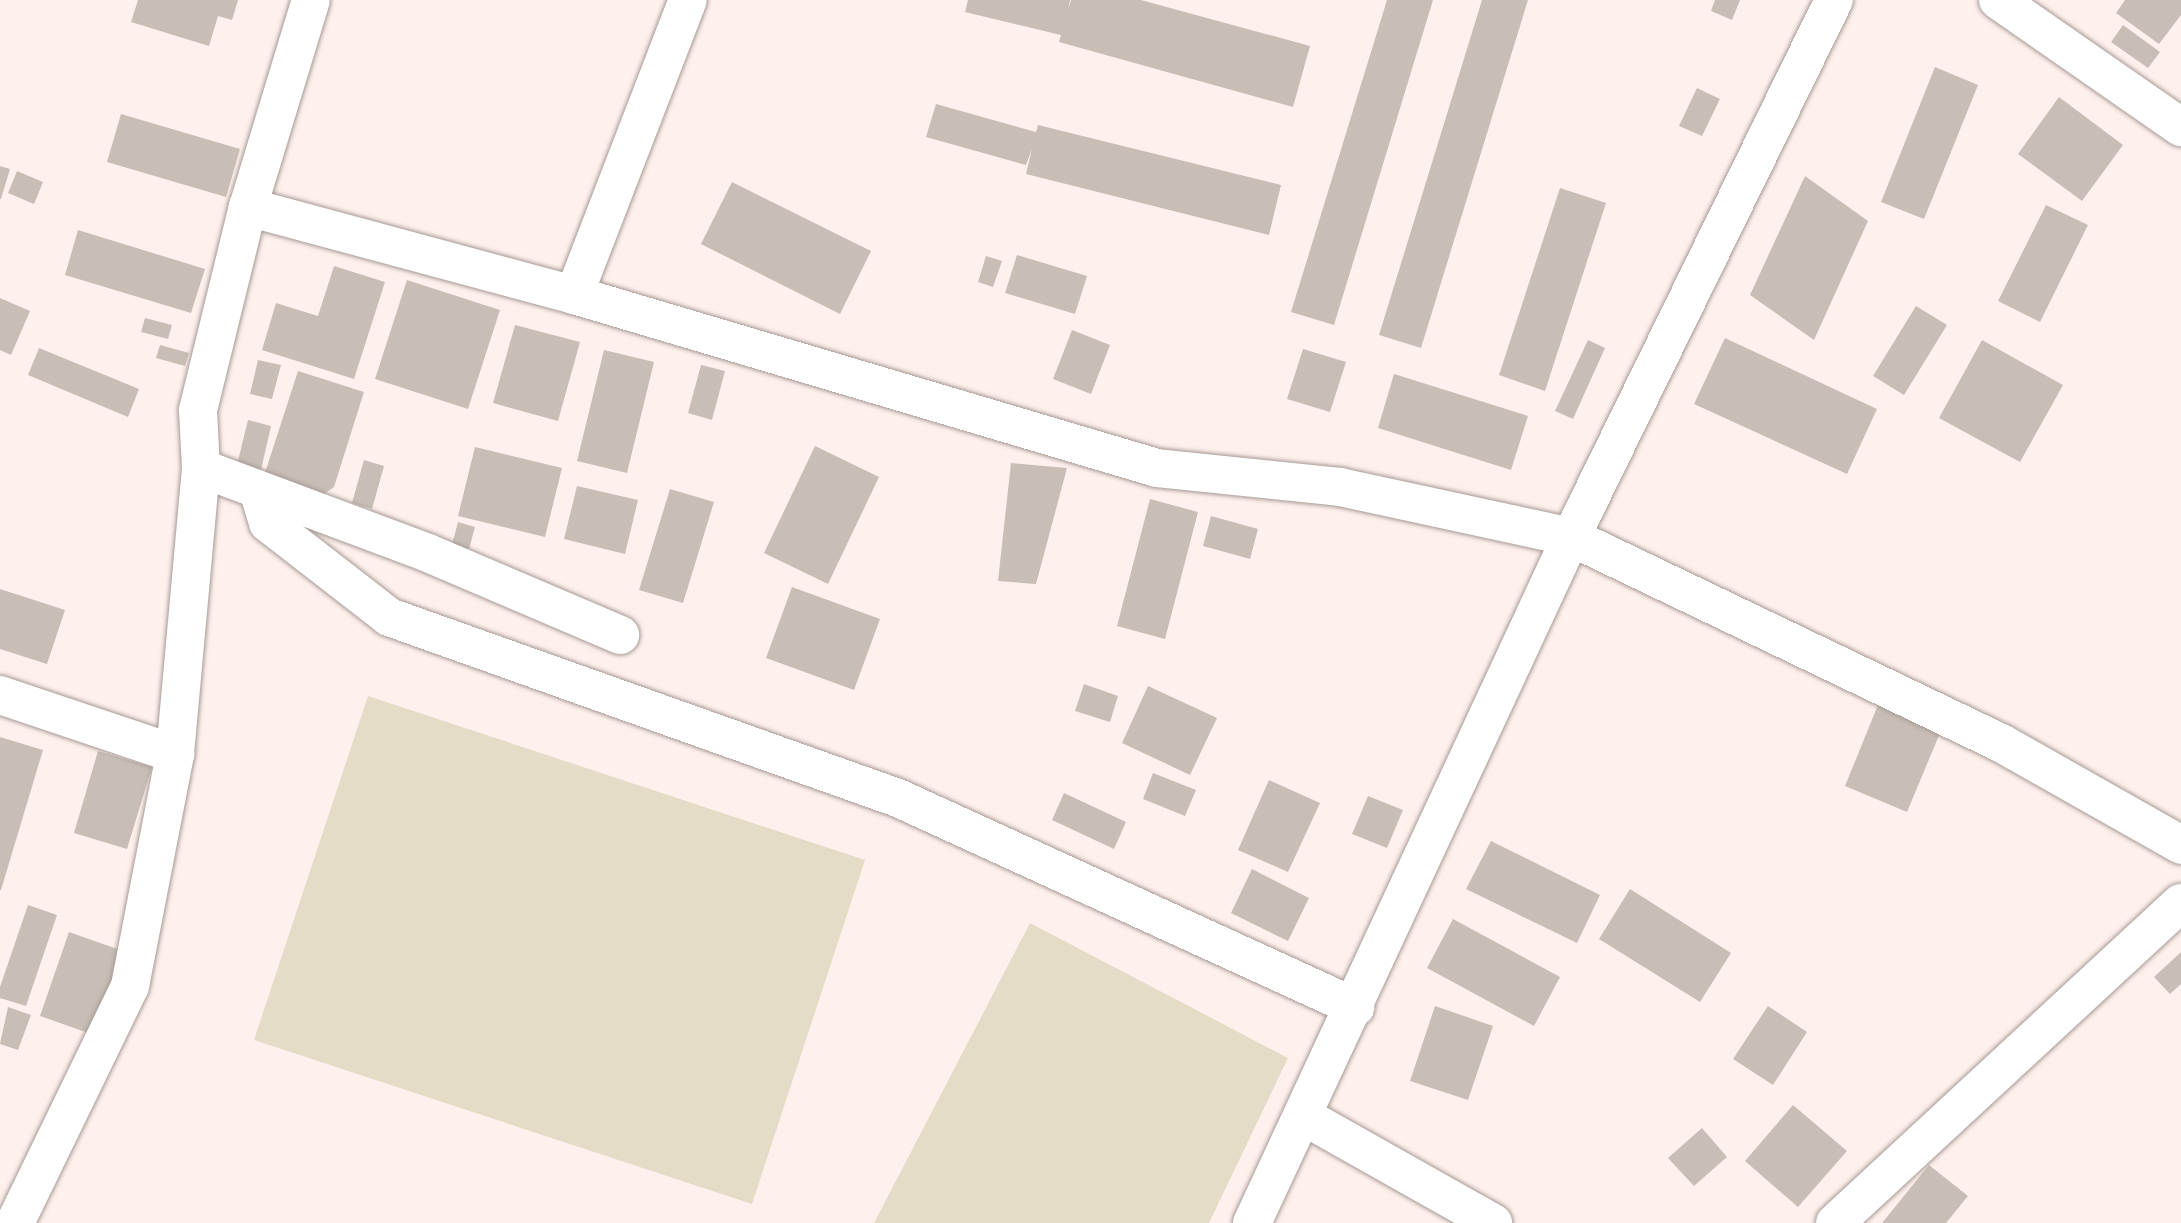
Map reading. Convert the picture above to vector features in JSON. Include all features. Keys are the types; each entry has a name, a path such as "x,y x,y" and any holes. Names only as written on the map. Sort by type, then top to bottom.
{"street":[{"path":"15,1223 130,986 175,754 201,468 198,410 248,207 311,0"},
{"path":"574,295 688,0"},
{"path":"1252,1223 1305,1117 1571,537 1834,0"},
{"path":"1998,0 2181,127"},
{"path":"248,207 574,295 1157,468 1340,487 1571,537 2000,743 2181,845"},
{"path":"201,468 428,553 620,635"},
{"path":"258,490 268,523 389,617 898,798 1355,1006"},
{"path":"0,695 175,754"},
{"path":"1835,1223 2181,904"},
{"path":"1305,1117 1493,1223"}],"shaded area":[{"path":"368,696 865,860 752,1204 254,1040"},
{"path":"1030,923 1288,1058 1209,1223 874,1223"}],"building":[{"path":"138,0 238,0 232,20 218,16 209,46 131,22"},
{"path":"968,0 1070,0 1068,10 1071,0 1141,0 1310,46 1293,107 1059,42 1061,35 965,12"},
{"path":"1387,0 1433,0 1334,325 1291,312"},
{"path":"1482,0 1528,0 1421,348 1379,335"},
{"path":"1715,0 1740,0 1732,20 1711,11"},
{"path":"2125,0 2181,0 2181,15 2159,44 2116,13"},
{"path":"2123,25 2160,52 2148,68 2111,42"},
{"path":"1935,67 1978,85 1924,219 1881,202"},
{"path":"1697,88 1720,99 1702,136 1679,126"},
{"path":"2059,97 2123,145 2082,201 2018,154"},
{"path":"936,104 1036,132 1038,125 1281,185 1269,235 1026,174 1032,149 1026,165 926,137"},
{"path":"121,114 240,149 226,197 107,162"},
{"path":"0,166 10,169 1,199 0,199"},
{"path":"17,171 43,182 34,204 8,193"},
{"path":"1805,176 1868,221 1814,340 1750,295"},
{"path":"732,182 871,251 840,314 701,244"},
{"path":"1560,188 1606,203 1545,391 1499,375"},
{"path":"2046,205 2088,225 2040,322 1998,301"},
{"path":"78,230 205,269 191,313 65,275"},
{"path":"1017,255 1087,276 1075,314 1005,293"},
{"path":"986,256 1002,261 993,287 978,282"},
{"path":"334,266 385,282 354,379 262,350 276,303 318,316"},
{"path":"407,280 500,310 468,409 375,379"},
{"path":"0,298 30,311 11,355 0,350"},
{"path":"1916,306 1947,325 1904,395 1873,376"},
{"path":"145,318 172,325 168,339 141,332"},
{"path":"515,325 580,342 558,421 493,403"},
{"path":"1072,330 1110,345 1091,394 1053,379"},
{"path":"1725,338 1877,409 1847,474 1694,404"},
{"path":"1588,340 1605,348 1573,419 1555,411"},
{"path":"1982,340 2063,385 2020,462 1939,418"},
{"path":"160,345 189,353 185,366 156,358"},
{"path":"39,348 139,389 128,417 28,375"},
{"path":"1303,349 1346,362 1330,412 1287,399"},
{"path":"604,350 654,362 627,473 577,461"},
{"path":"258,360 281,365 272,399 250,394"},
{"path":"701,365 725,371 712,420 688,413"},
{"path":"298,371 364,392 334,487 317,499 262,482"},
{"path":"1394,374 1528,416 1511,470 1378,428"},
{"path":"248,420 271,426 261,470 237,465"},
{"path":"815,446 879,477 828,584 764,553"},
{"path":"475,447 562,468 545,537 458,516"},
{"path":"364,460 384,466 372,509 352,503"},
{"path":"1011,463 1067,468 1036,584 998,581"},
{"path":"577,486 638,500 625,554 564,539"},
{"path":"670,489 714,502 683,603 639,590"},
{"path":"1150,499 1198,512 1165,639 1117,626"},
{"path":"1211,516 1258,529 1250,559 1203,546"},
{"path":"458,522 475,527 469,549 452,545"},
{"path":"792,587 880,619 854,690 766,658"},
{"path":"0,589 65,610 47,664 0,649"},
{"path":"1084,684 1118,696 1110,722 1075,711"},
{"path":"1148,686 1217,718 1190,775 1122,743"},
{"path":"1882,695 1945,721 1907,812 1845,786"},
{"path":"0,737 43,750 1,890 0,890"},
{"path":"98,751 152,767 127,849 74,833"},
{"path":"1153,773 1196,790 1185,816 1143,799"},
{"path":"1269,780 1320,803 1288,872 1238,850"},
{"path":"1064,793 1126,822 1114,849 1052,820"},
{"path":"1368,796 1403,810 1387,848 1352,834"},
{"path":"1491,841 1600,895 1577,943 1466,889"},
{"path":"1252,869 1309,898 1288,941 1231,913"},
{"path":"1630,889 1731,953 1700,1002 1599,939"},
{"path":"28,905 57,915 26,1006 0,998 0,987"},
{"path":"1453,919 1560,977 1534,1026 1427,968"},
{"path":"69,932 123,951 94,1035 40,1016"},
{"path":"2181,952 2181,984 2170,994 2154,977"},
{"path":"1435,1006 1493,1026 1468,1100 1410,1081"},
{"path":"1768,1006 1807,1032 1773,1085 1733,1059"},
{"path":"8,1007 31,1015 18,1050 0,1044"},
{"path":"1793,1105 1847,1151 1798,1207 1745,1161"},
{"path":"1702,1128 1727,1157 1694,1186 1668,1158"},
{"path":"1929,1165 1968,1196 1946,1223 1882,1223"}]}
